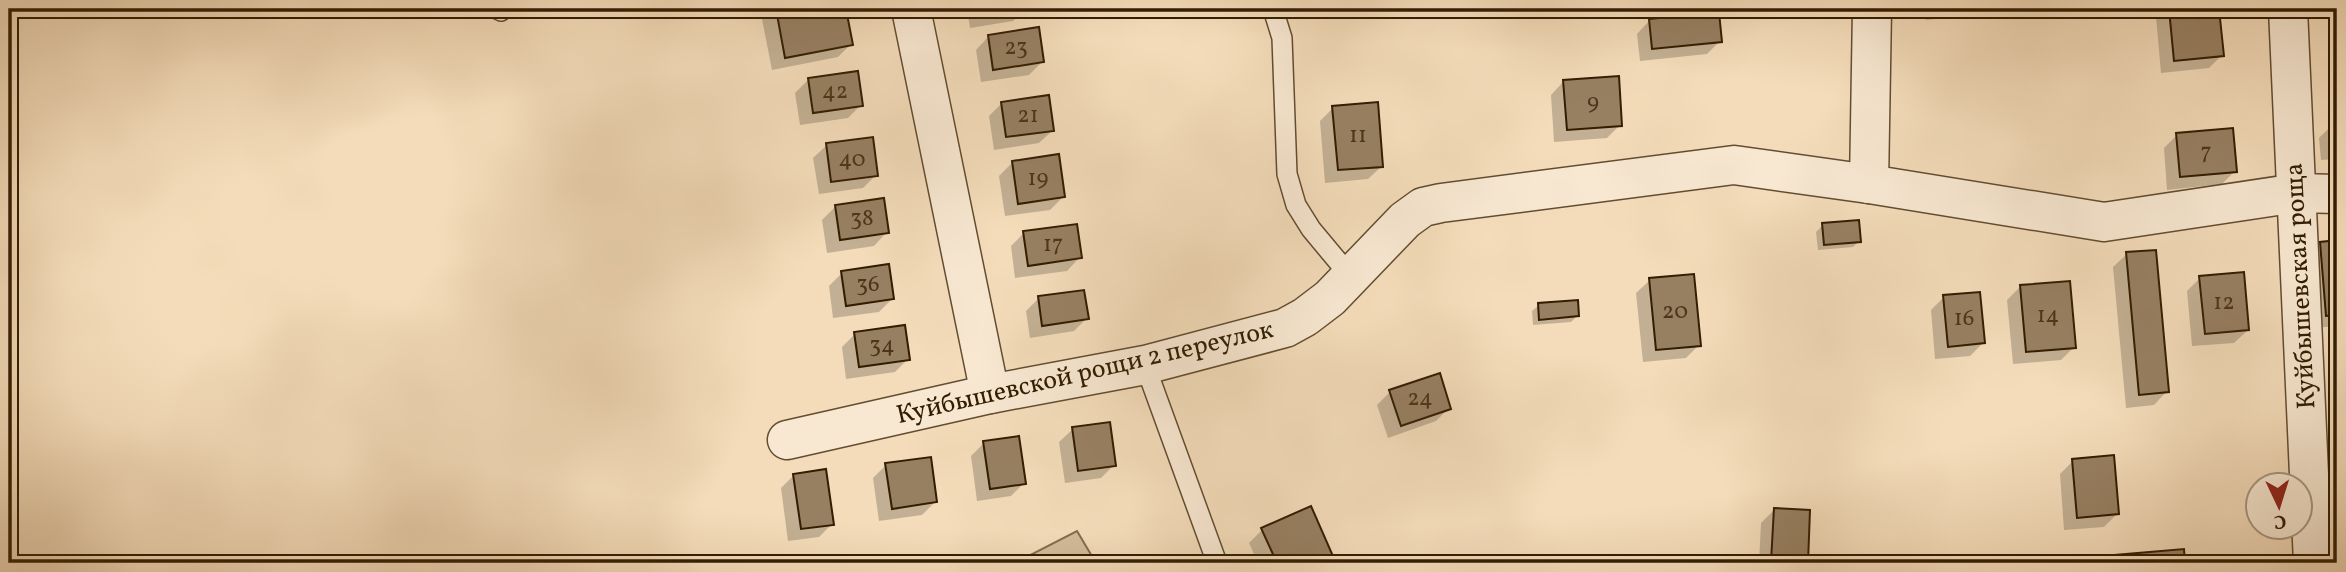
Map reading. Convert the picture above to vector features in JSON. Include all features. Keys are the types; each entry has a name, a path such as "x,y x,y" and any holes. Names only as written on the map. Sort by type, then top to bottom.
{"street":[{"path":"912,9 990,394"},
{"path":"1869,184 1872,9"},
{"name":"Куйбышевская роща","path":"2288,9 2314,563"},
{"name":"Куйбышевской рощи 2 переулок","path":"787,440 990,394 1144,365 1285,328 1330,299 1405,219 1423,207 1441,203 1734,165 2104,222 2297,194 2337,194"}],"lane":[{"path":"1273,9 1282,38 1287,174 1296,205 1311,229 1351,277"},
{"path":"1144,365 1217,563"}],"shaded area":[{"path":"1077,531 1096,563 1015,563"}],"building":[{"path":"776,9 846,9 853,45 785,58"},
{"path":"981,9 1028,9 982,15"},
{"path":"2169,9 2219,9 2224,56 2174,61"},
{"path":"1719,12 1722,42 1652,49 1649,19"},
{"path":"1039,27 1044,62 993,70 988,35"},
{"path":"858,71 863,106 813,113 808,78"},
{"path":"1619,76 1622,126 1567,130 1563,80"},
{"path":"1049,95 1054,131 1006,137 1001,102"},
{"path":"1378,102 1383,167 1338,170 1332,106"},
{"path":"2331,123 2337,123 2337,148 2333,148"},
{"path":"2233,128 2237,172 2180,177 2176,133"},
{"path":"873,137 878,176 831,182 826,143"},
{"path":"1059,154 1065,197 1018,204 1012,161"},
{"path":"884,198 889,233 840,240 835,205"},
{"path":"1859,220 1861,242 1824,245 1822,223"},
{"path":"1077,224 1082,258 1028,266 1023,231"},
{"path":"2337,240 2337,315 2326,316 2320,242"},
{"path":"2156,250 2169,392 2139,395 2126,252"},
{"path":"889,264 894,299 846,306 841,271"},
{"path":"2244,272 2249,330 2205,334 2199,276"},
{"path":"1694,274 1701,346 1656,350 1649,278"},
{"path":"2070,281 2076,348 2026,352 2020,285"},
{"path":"1084,290 1089,319 1042,326 1038,296"},
{"path":"1980,292 1985,343 1948,347 1943,295"},
{"path":"1578,300 1579,316 1539,320 1538,303"},
{"path":"905,325 910,360 859,367 854,332"},
{"path":"1440,373 1451,409 1401,426 1389,390"},
{"path":"1110,422 1116,466 1078,471 1072,427"},
{"path":"1019,436 1026,484 990,489 983,441"},
{"path":"2114,455 2119,514 2077,518 2072,459"},
{"path":"931,457 937,502 892,509 885,463"},
{"path":"826,469 834,525 801,529 793,474"},
{"path":"1311,506 1336,563 1277,563 1261,528"},
{"path":"1774,508 1810,510 1808,563 1771,562"},
{"path":"2184,549 2185,563 2103,563 2103,556"}]}
